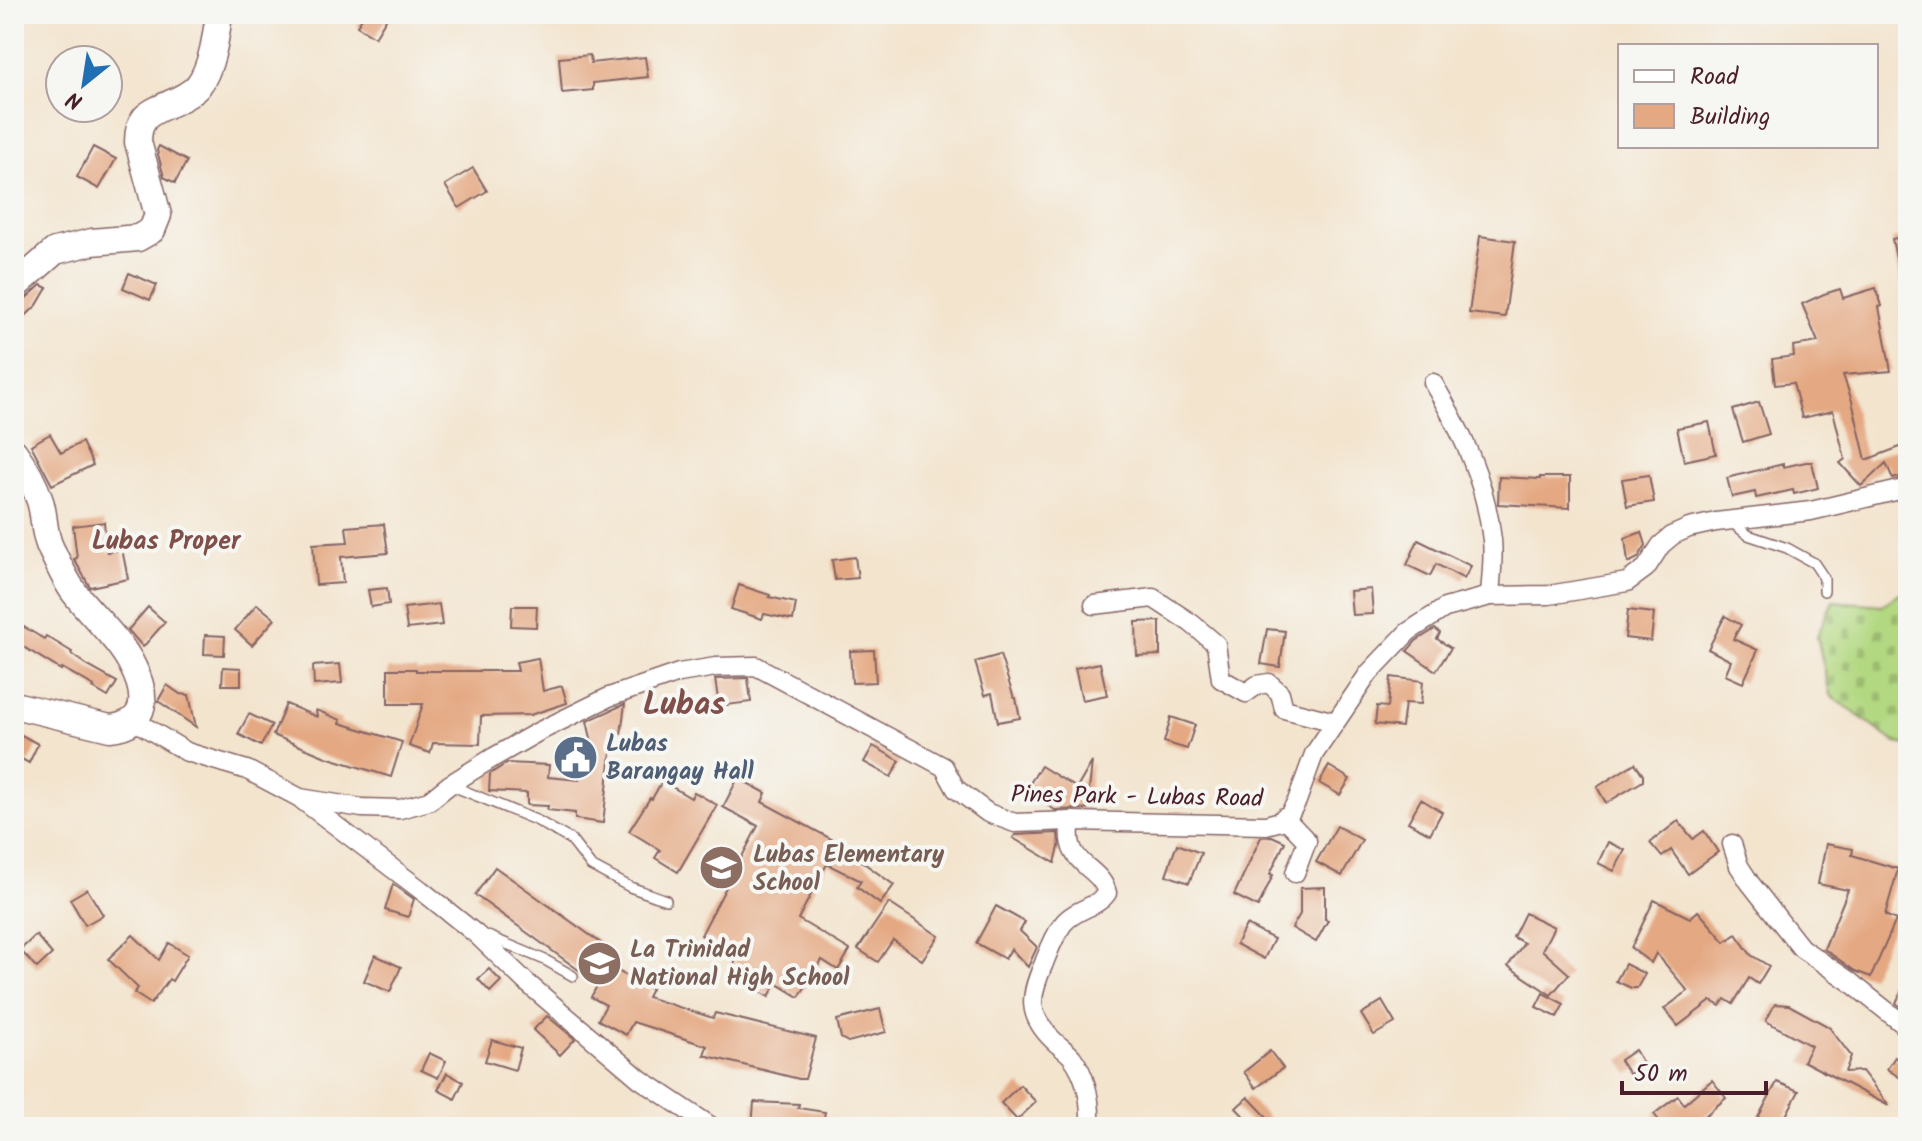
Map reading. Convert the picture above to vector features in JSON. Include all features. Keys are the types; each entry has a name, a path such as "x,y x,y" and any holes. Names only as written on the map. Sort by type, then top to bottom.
{"main road":[{"path":"14,287 55,251 92,242 138,238 152,230 158,215 138,142 138,130 145,118 177,102 199,85 211,57 219,14"},
{"path":"14,452 40,502 48,544 72,589 132,664 142,694 142,709 135,721 123,727 110,728 14,705"}],"street":[{"path":"1433,383 1456,422 1479,475 1493,542 1490,596"},
{"name":"Pines Park - Lubas Road","path":"135,721 187,752 247,770 300,798 362,808 400,809 429,801 449,785 538,732 609,697 679,673 716,667 756,666 944,767 956,789 988,813 1015,823 1071,821 1266,825 1281,821 1290,813 1314,754 1369,673 1408,632 1445,608 1490,596 1549,595 1627,582 1646,568 1661,545 1689,528 1728,520 1811,511 1908,488"},
{"path":"1094,605 1153,598 1216,644 1221,679 1246,693 1257,685 1269,683 1280,693 1284,709 1335,722"},
{"path":"300,798 476,934 526,982 640,1079 712,1127"},
{"path":"1284,817 1307,841 1295,873"},
{"path":"1071,821 1070,843 1076,856 1104,883 1107,893 1098,902 1064,921 1033,988 1033,1012 1043,1030 1071,1056 1084,1079 1090,1106 1090,1127"},
{"path":"1732,844 1739,866 1750,883 1801,948 1908,1028"}],"lane":[{"path":"1728,520 1748,535 1787,548 1814,563 1824,578 1824,591"},
{"path":"449,785 538,821 571,840 591,866 630,887 666,900"},
{"path":"476,934 484,933 573,976"}],"green space":[{"path":"1908,589 1908,745 1896,743 1830,695 1817,636 1833,601 1882,605"}],"building":[{"path":"364,14 389,14 375,37 357,26"},
{"path":"590,55 591,63 645,57 648,77 593,83 593,90 562,93 559,58"},
{"path":"159,146 187,161 175,183 164,177 157,150"},
{"path":"93,147 116,159 99,189 77,177"},
{"path":"473,168 487,191 459,208 445,185"},
{"path":"1908,235 1908,282 1901,282 1892,239"},
{"path":"1480,236 1515,241 1505,317 1469,313"},
{"path":"129,273 157,285 150,300 123,288"},
{"path":"41,285 47,288 37,305 14,327 14,303 25,299"},
{"path":"1876,288 1882,306 1879,307 1891,371 1843,375 1866,460 1908,444 1908,474 1893,479 1886,463 1861,486 1840,463 1845,459 1833,411 1802,418 1793,383 1775,385 1772,359 1794,356 1793,346 1818,342 1802,304 1840,289 1843,298"},
{"path":"1759,402 1769,434 1743,442 1733,410"},
{"path":"1709,422 1716,454 1684,461 1677,428"},
{"path":"50,434 61,453 82,442 93,465 52,485 31,445"},
{"path":"1812,462 1818,488 1756,498 1755,492 1732,497 1727,478 1783,464 1783,467"},
{"path":"1649,475 1654,502 1627,506 1622,479"},
{"path":"1499,477 1570,477 1570,508 1498,504"},
{"path":"104,522 107,552 122,549 128,579 90,587 74,559 77,558 73,526"},
{"path":"384,524 388,553 341,557 343,583 316,585 313,544 348,542 346,527"},
{"path":"1642,532 1646,545 1638,558 1628,563 1625,538"},
{"path":"1418,540 1471,566 1464,579 1436,564 1430,576 1407,565"},
{"path":"855,557 858,578 835,580 832,560"},
{"path":"739,585 769,597 796,603 793,620 764,614 762,619 731,609"},
{"path":"387,588 389,604 371,607 368,590"},
{"path":"1371,589 1373,614 1352,615 1350,591"},
{"path":"257,604 275,619 252,645 235,630"},
{"path":"439,604 442,625 407,629 404,608"},
{"path":"512,606 537,606 536,627 511,626"},
{"path":"148,607 165,622 143,647 128,630"},
{"path":"1628,610 1654,613 1651,641 1625,638"},
{"path":"1725,616 1741,625 1733,639 1758,650 1743,683 1725,675 1731,661 1708,649"},
{"path":"14,621 44,639 46,636 117,682 108,697 14,641"},
{"path":"1160,621 1160,655 1137,656 1136,622"},
{"path":"1267,629 1285,631 1280,667 1261,664"},
{"path":"1435,629 1440,633 1437,639 1451,648 1436,671 1407,651"},
{"path":"205,635 225,636 224,655 204,654"},
{"path":"874,650 876,682 852,683 850,651"},
{"path":"1000,655 1020,718 998,722 992,693 985,695 975,662"},
{"path":"538,658 543,691 562,686 567,703 530,715 481,716 480,744 433,743 430,753 409,746 423,704 388,704 388,669 518,671 516,662"},
{"path":"1100,663 1107,695 1082,700 1075,668"},
{"path":"340,664 342,683 314,685 313,666"},
{"path":"223,667 241,668 241,685 222,685"},
{"path":"1391,677 1423,681 1421,704 1405,703 1402,727 1375,724 1377,706 1388,707"},
{"path":"748,678 751,702 719,706 715,679"},
{"path":"167,685 180,694 189,695 196,727 158,701"},
{"path":"286,704 317,717 316,710 341,720 340,723 402,742 391,777 326,757 273,735"},
{"path":"625,704 621,734 613,736 603,823 575,819 575,813 547,810 548,806 527,805 527,793 489,791 490,774 507,763 549,765 548,777 579,780 582,749 594,751 587,721"},
{"path":"249,714 272,725 261,746 238,734"},
{"path":"1171,717 1195,725 1187,749 1164,742"},
{"path":"14,731 38,744 29,763 14,755"},
{"path":"873,746 900,761 891,777 864,762"},
{"path":"1092,762 1087,809 1055,810 1025,791 1041,766 1077,788"},
{"path":"1635,763 1643,775 1643,781 1606,803 1597,787"},
{"path":"1329,766 1350,779 1340,795 1319,783"},
{"path":"738,778 766,793 762,802 852,850 850,853 894,885 880,904 857,887 861,881 827,864 798,919 850,950 838,970 822,960 799,997 776,983 769,997 729,974 739,955 701,935 758,826 723,807"},
{"path":"662,781 691,798 694,792 717,805 678,872 655,858 660,850 629,831"},
{"path":"1421,799 1442,812 1430,834 1408,822"},
{"path":"1678,821 1693,839 1704,831 1718,852 1688,874 1671,850 1662,857 1650,843"},
{"path":"1337,826 1362,840 1342,876 1316,862"},
{"path":"1058,833 1055,863 1013,838 1015,835"},
{"path":"1272,836 1285,842 1258,907 1234,895 1261,837"},
{"path":"1608,842 1625,850 1614,871 1598,863"},
{"path":"1177,844 1201,853 1189,883 1166,875"},
{"path":"1826,844 1853,849 1852,855 1898,869 1885,915 1896,920 1871,977 1855,971 1824,949 1848,890 1818,884"},
{"path":"495,867 605,946 595,959 651,989 647,997 713,1018 715,1013 816,1038 805,1079 704,1055 707,1046 633,1022 626,1035 598,1020 606,1005 591,997 598,984 475,895"},
{"path":"393,884 414,899 408,917 385,910"},
{"path":"1325,887 1325,919 1328,920 1316,942 1292,928 1300,914 1300,888"},
{"path":"87,889 103,915 85,925 70,899"},
{"path":"1654,900 1690,918 1698,911 1725,942 1736,934 1751,955 1769,966 1758,984 1749,978 1733,1004 1725,999 1720,1006 1711,1001 1678,1026 1664,1009 1688,991 1656,953 1651,963 1631,948"},
{"path":"889,903 939,936 922,960 893,940 878,962 858,949"},
{"path":"996,906 1025,922 1020,931 1037,947 1028,967 1011,949 1005,959 976,943"},
{"path":"1525,913 1554,927 1542,950 1569,974 1551,995 1508,966 1524,943 1513,937"},
{"path":"1246,925 1274,939 1264,959 1236,944"},
{"path":"36,935 52,954 37,968 20,950"},
{"path":"133,935 159,960 169,943 188,955 172,981 169,979 151,1004 134,993 138,988 108,959"},
{"path":"375,955 401,967 390,992 364,981"},
{"path":"1625,964 1645,974 1637,988 1616,981"},
{"path":"489,969 501,981 490,992 478,979"},
{"path":"1908,976 1908,1013 1896,1003"},
{"path":"1543,993 1564,1004 1557,1017 1536,1007"},
{"path":"1382,1001 1395,1023 1374,1035 1361,1014"},
{"path":"1775,1004 1789,1005 1829,1027 1851,1056 1845,1072 1862,1071 1889,1106 1803,1061 1811,1046 1766,1021"},
{"path":"880,1009 886,1032 848,1042 841,1038 837,1020"},
{"path":"547,1016 575,1039 560,1055 533,1030"},
{"path":"492,1040 521,1048 515,1070 485,1061"},
{"path":"1635,1050 1644,1065 1629,1074 1620,1060"},
{"path":"1270,1051 1283,1068 1256,1088 1244,1072"},
{"path":"429,1053 446,1061 438,1078 421,1070"},
{"path":"1895,1057 1908,1066 1908,1083 1887,1069"},
{"path":"447,1073 463,1082 455,1099 438,1090"},
{"path":"1712,1080 1726,1098 1692,1127 1664,1127 1654,1114 1678,1096 1684,1104"},
{"path":"1777,1082 1799,1091 1780,1127 1753,1127"},
{"path":"1020,1085 1036,1102 1017,1120 1001,1103"},
{"path":"1248,1097 1269,1119 1261,1127 1254,1127 1236,1108"},
{"path":"754,1102 799,1104 798,1108 825,1112 822,1127 752,1127"}],"place":[{"name":"Lubas Barangay Hall","path":"575,757"},
{"name":"Lubas Elementary School","path":"722,868"},
{"name":"La Trinidad National High School","path":"599,963"}],"district":[{"name":"Lubas Proper","path":"166,540"},
{"name":"Lubas","path":"684,703"}]}
